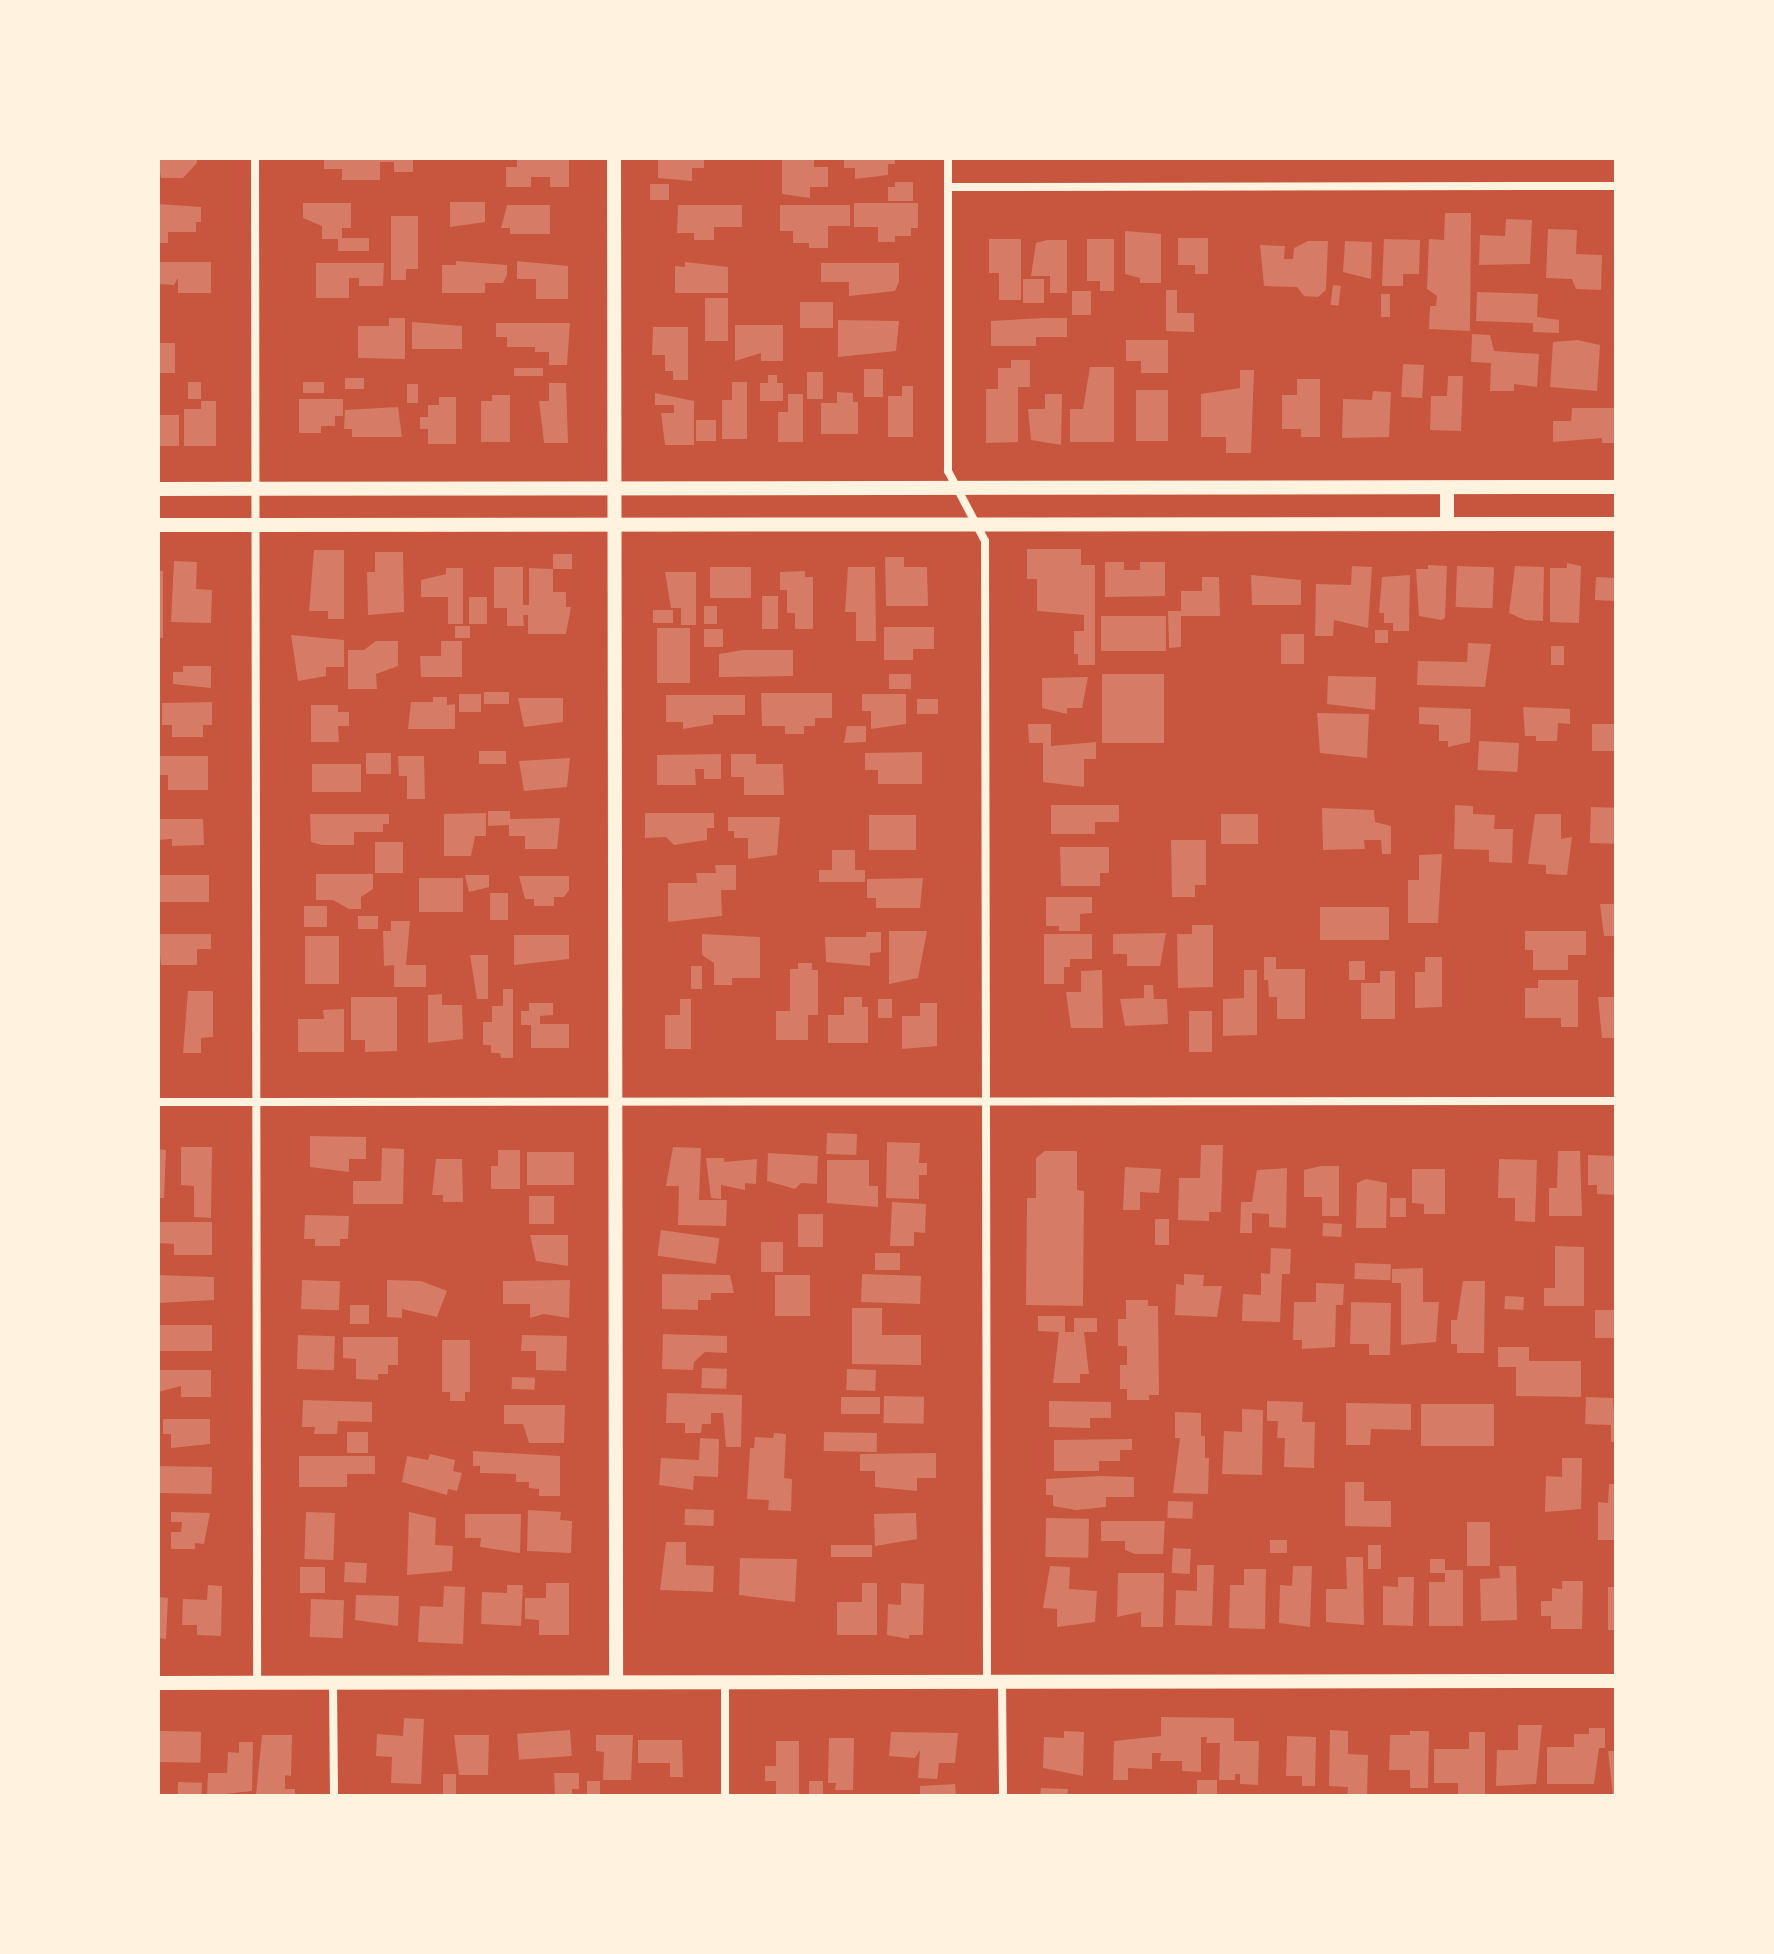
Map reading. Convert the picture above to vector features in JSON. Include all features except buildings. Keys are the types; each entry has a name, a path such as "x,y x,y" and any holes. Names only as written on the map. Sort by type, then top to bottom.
{"street":[{"path":"255,158 257,1682"},
{"path":"614,158 616,1681"},
{"path":"948,158 948,471 955,488 980,524 985,541 994,1681 1003,1796"},
{"path":"948,187 1616,186"},
{"path":"158,489 1616,487"},
{"path":"1447,488 1447,524"},
{"path":"158,525 1616,524"},
{"path":"158,1102 1616,1101"},
{"path":"725,1681 725,1796"},
{"path":"158,1683 1616,1681"},
{"path":"333,1682 334,1796"}]}
